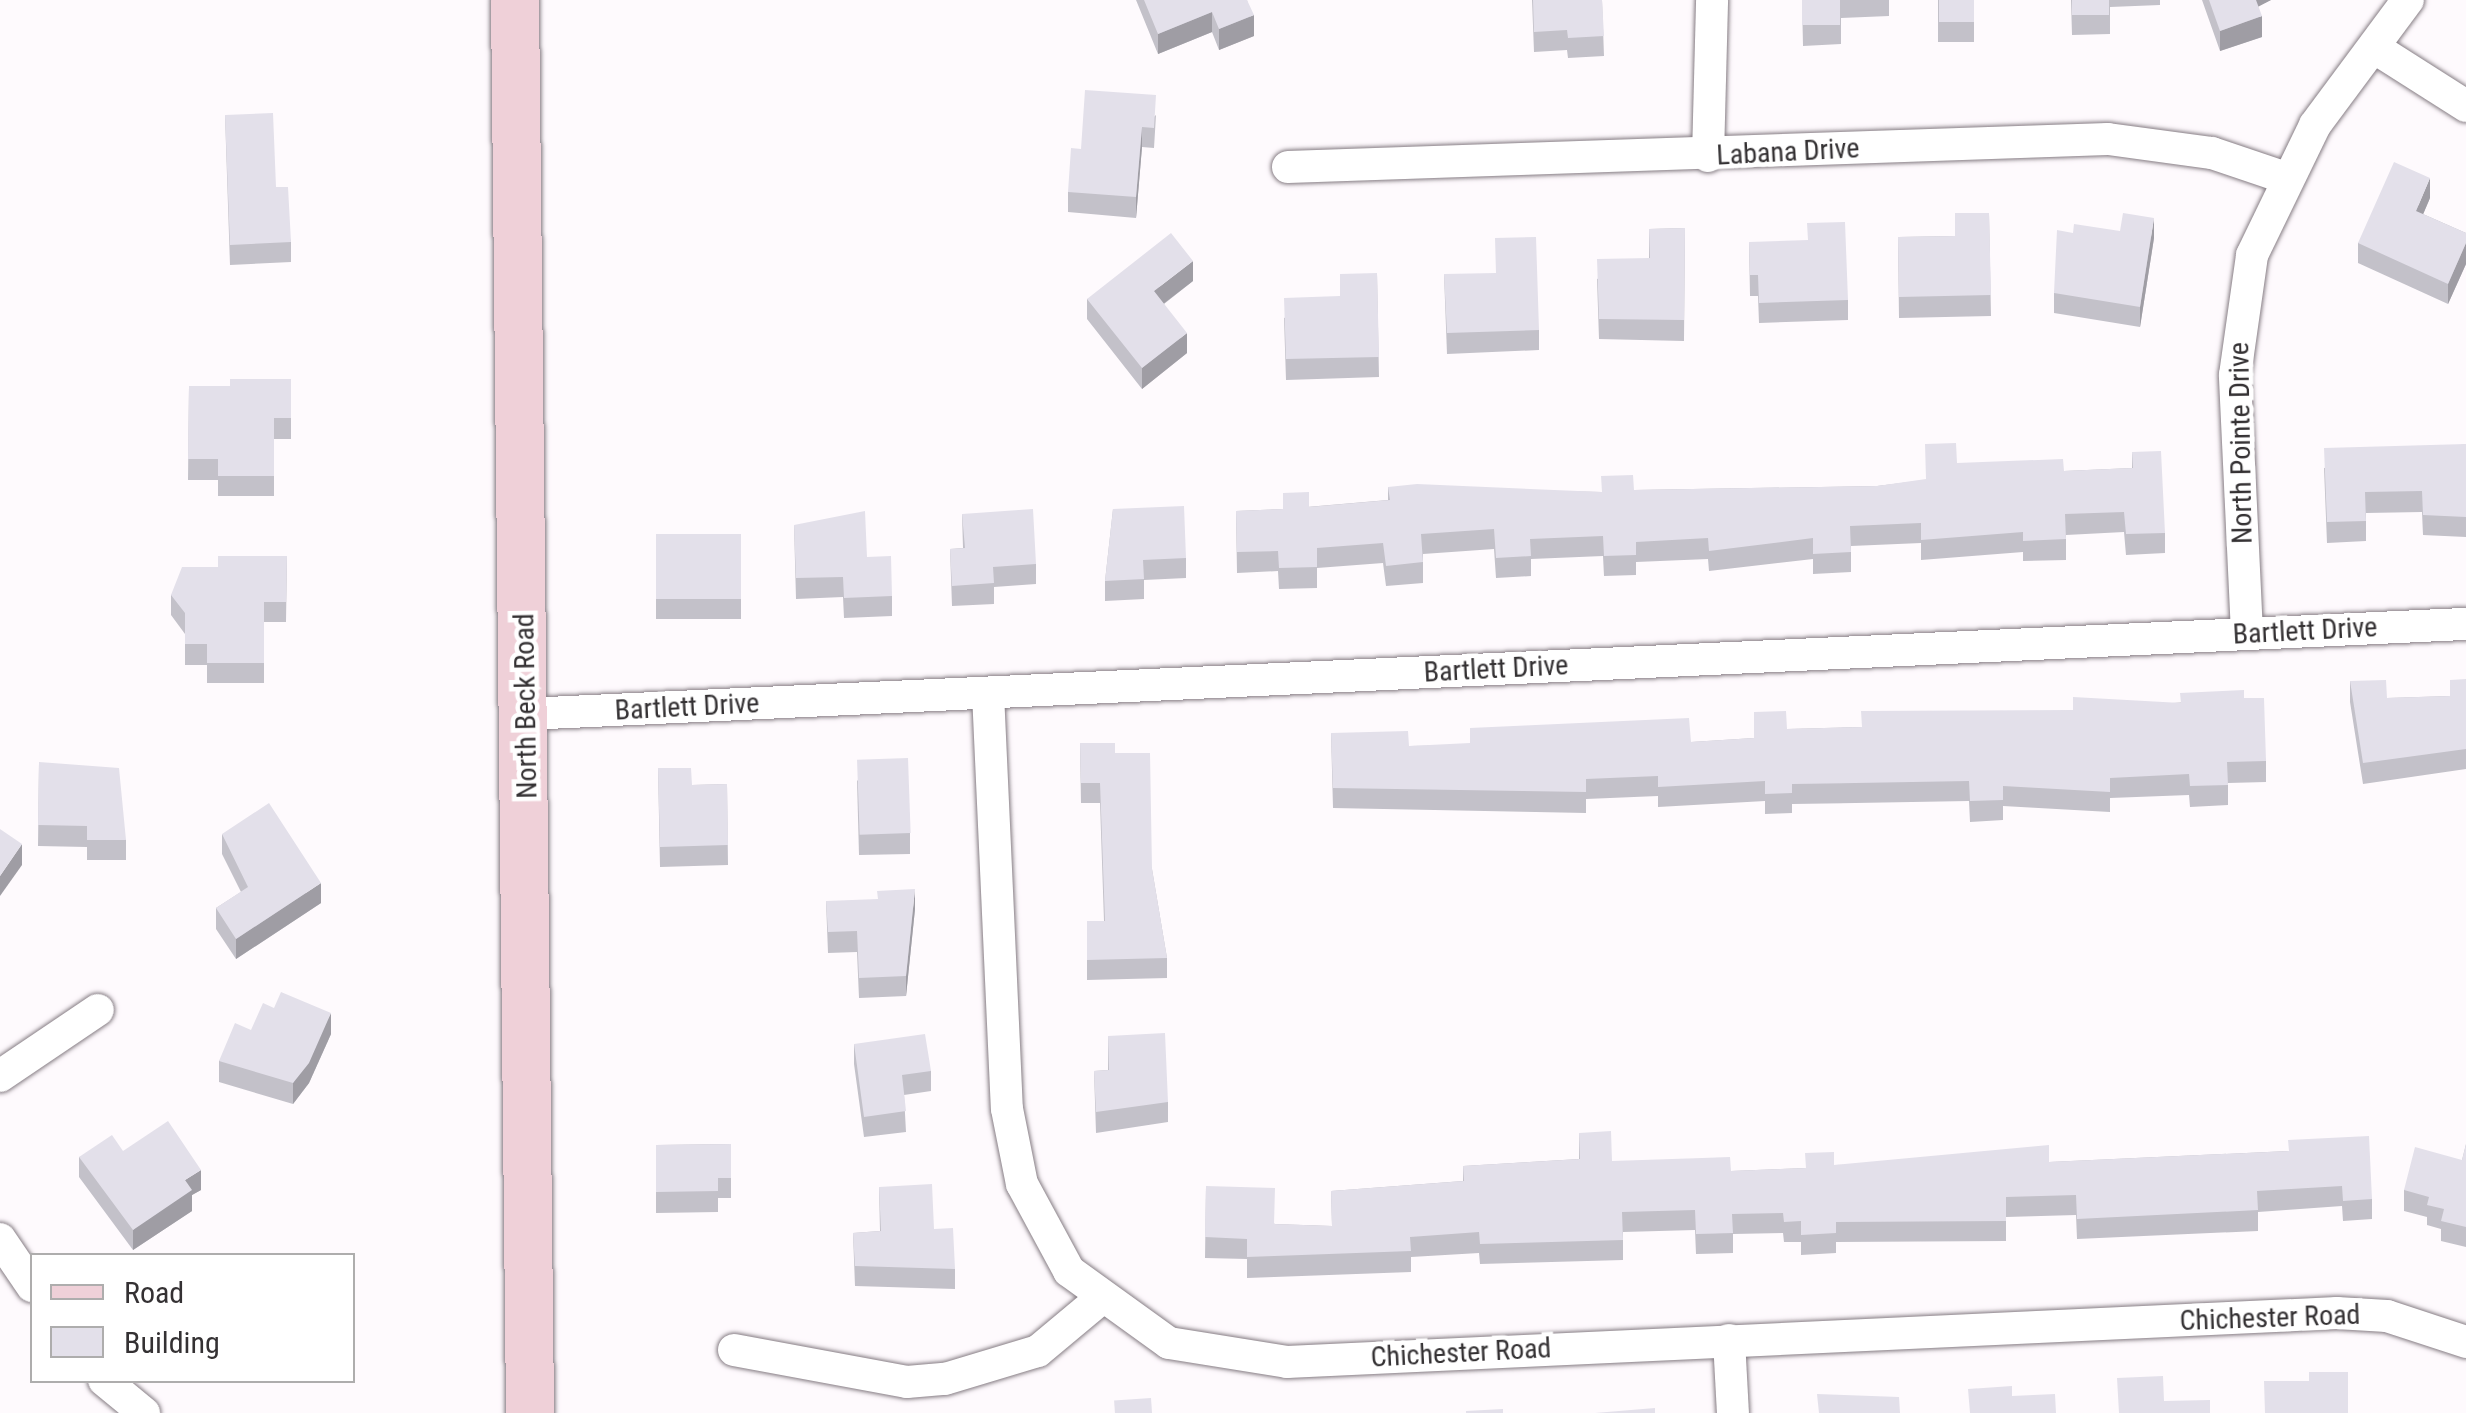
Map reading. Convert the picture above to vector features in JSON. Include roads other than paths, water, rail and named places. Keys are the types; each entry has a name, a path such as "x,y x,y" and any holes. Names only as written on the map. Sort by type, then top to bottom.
{"main road":[{"name":"North Beck Road","path":"515,0 526,714 530,1413"}],"street":[{"path":"1708,156 1712,0"},
{"name":"North Pointe Drive","path":"2247,633 2236,338 2252,255 2283,178 2408,0"},
{"path":"2374,48 2466,106"},
{"name":"Labana Drive","path":"1288,168 1708,156 2108,138 2212,153 2283,178"},
{"name":"Bartlett Drive","path":"526,714 2466,624"},
{"name":"Chichester Road","path":"988,692 1011,1142 1044,1234 1099,1300 1169,1343 1248,1362 2338,1313 2387,1316 2466,1342"},
{"path":"0,1076 98,1010"},
{"path":"0,1239 30,1283"},
{"path":"734,1350 907,1382 945,1379 1038,1350 1099,1300"},
{"path":"1729,1340 1733,1413"}]}
